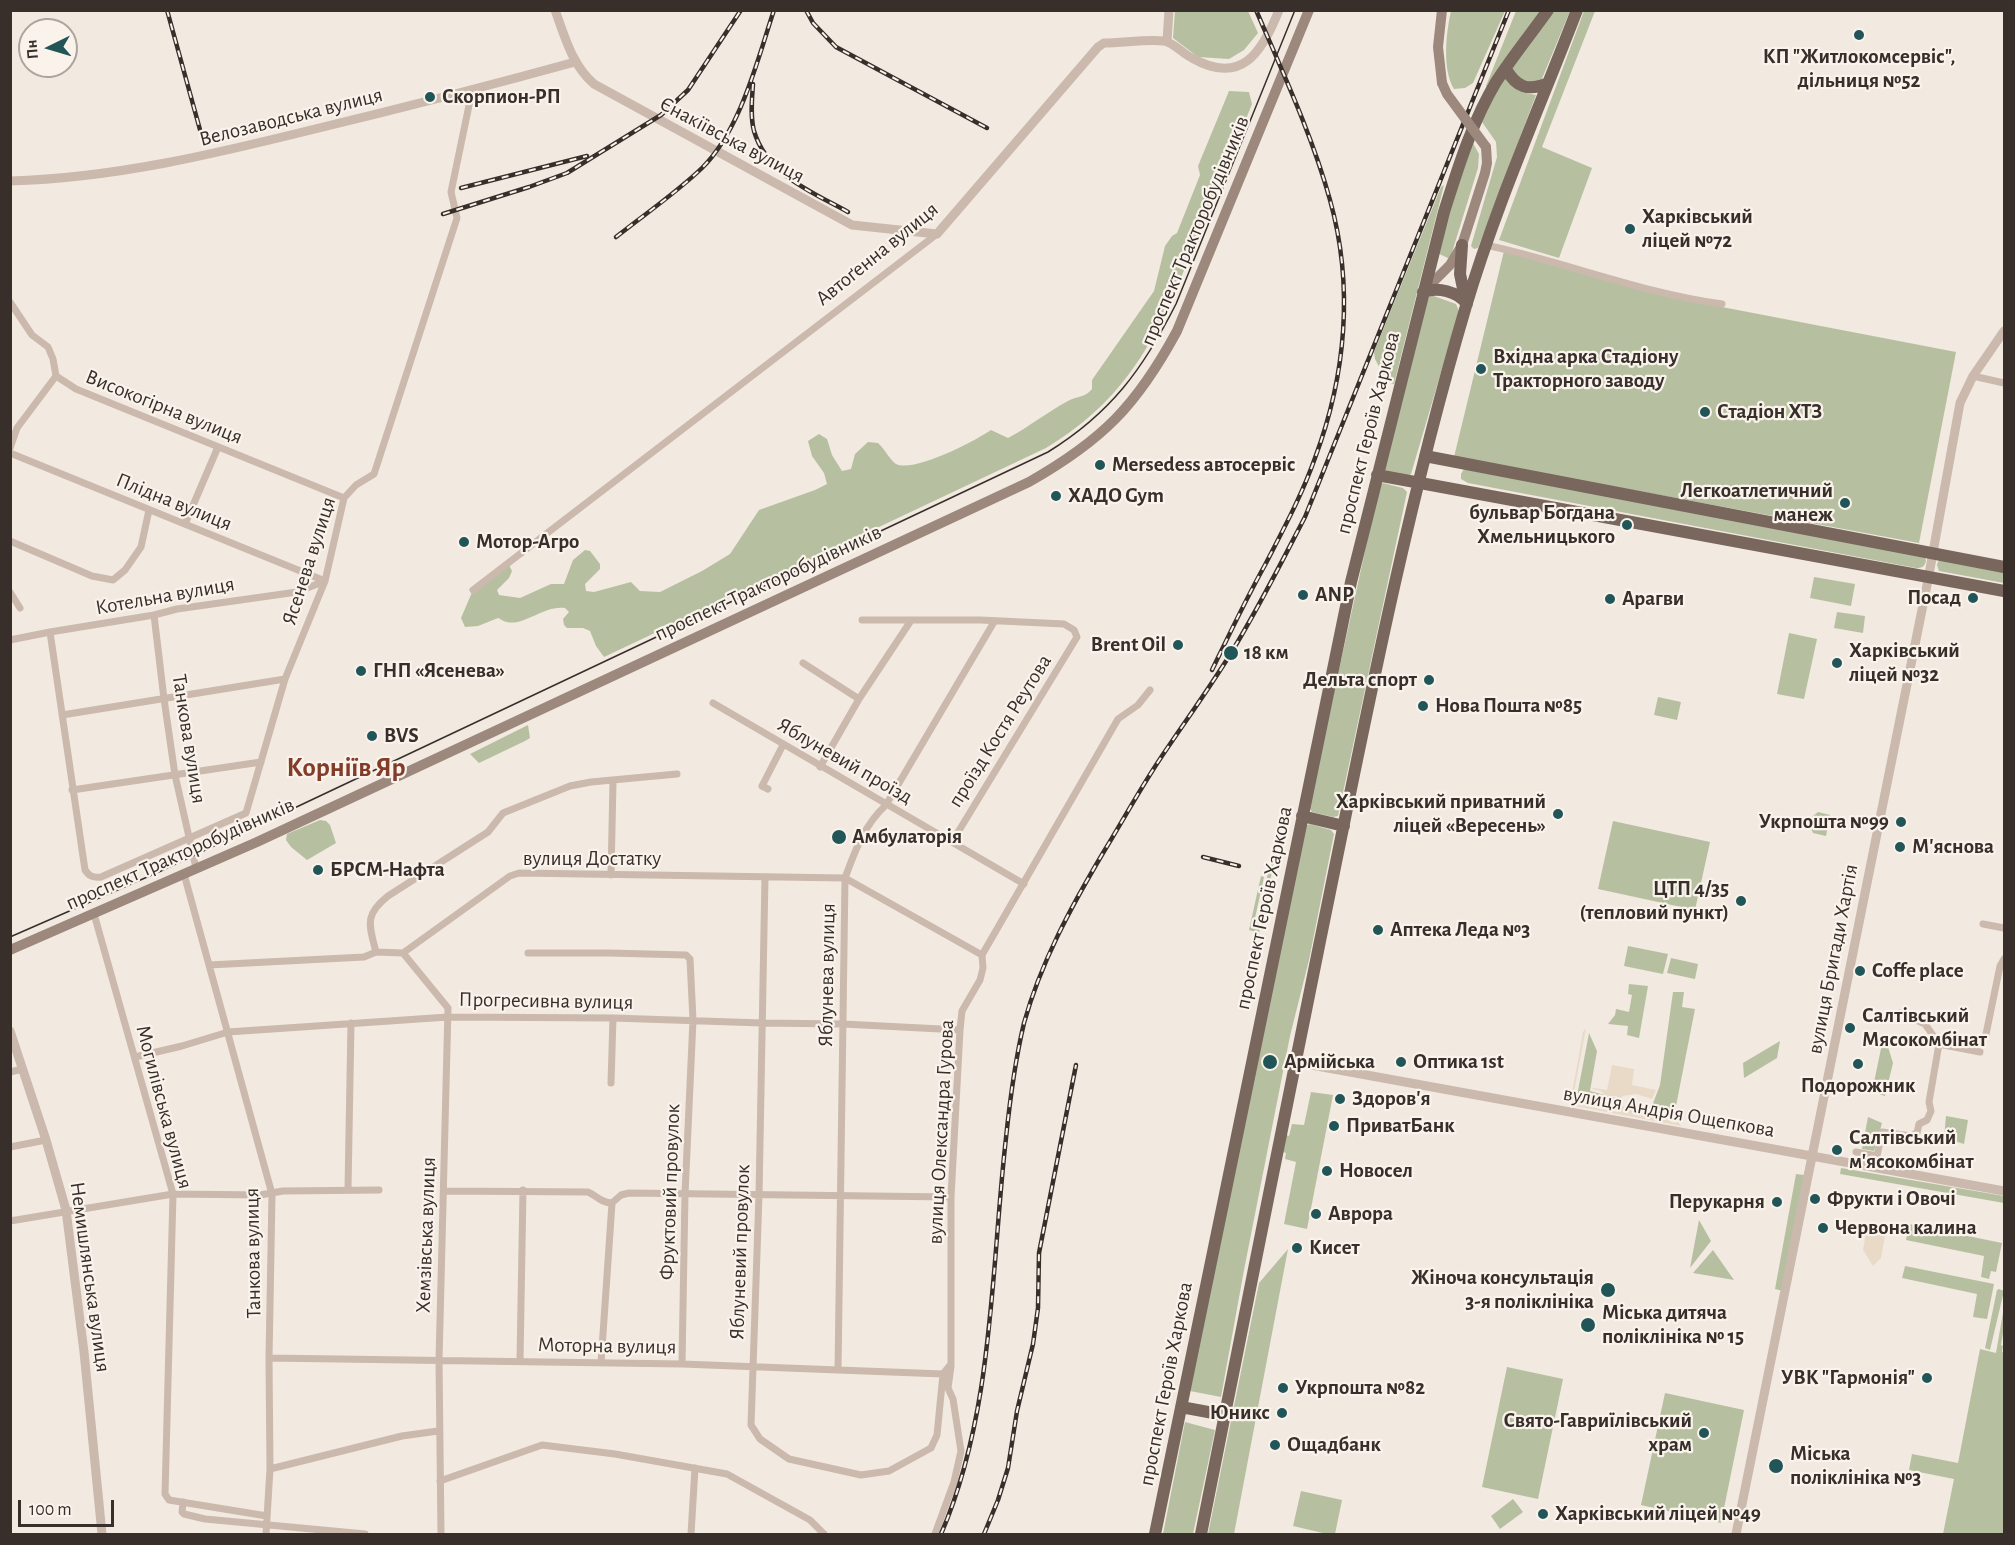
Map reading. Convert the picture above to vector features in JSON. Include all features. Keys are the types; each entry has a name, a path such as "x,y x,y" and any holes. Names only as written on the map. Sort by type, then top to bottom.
{"main road":[{"name":"проспект Тракторобудівників","path":"10,950 184,874 1020,486 1064,463 1096,438 1128,407 1158,366 1177,331 1309,10"},
{"path":"1423,292 1450,265 1462,245 1488,162 1486,147 1447,94 1442,83 1438,38 1442,10"},
{"name":"проспект Героїв Харкова","path":"1155,1534 1339,636 1423,292 1458,167 1484,105 1506,69 1548,10"},
{"path":"1201,1534 1295,1062 1417,483 1467,304 1486,245 1576,12"},
{"path":"1506,69 1516,84 1521,87 1534,88 1548,83"},
{"path":"1462,245 1460,274 1467,304"},
{"path":"1423,292 1436,290 1450,293 1462,298 1467,304"},
{"path":"1425,456 2004,567"},
{"path":"1377,475 2004,591"},
{"path":"1302,816 1344,826"},
{"path":"1181,1407 1224,1415"}],"street":[{"name":"Єнакіївська вулиця","path":"555,10 575,62 594,84 852,225 938,234"},
{"path":"1169,10 1167,41 1201,63 1226,69 1239,67 1248,62 1263,45 1279,10"},
{"name":"Автоґенна вулиця","path":"473,590 938,234 1098,47 1104,43 1167,41"},
{"name":"Велозаводська вулиця","path":"10,181 42,180 181,162 472,91 575,62"},
{"name":"Ясенева вулиця","path":"72,790 85,870 91,876 101,877 246,813 285,679 325,581 344,498 356,485 374,474 457,218 451,192 472,91"},
{"path":"1486,245 1584,273 1696,301 1722,304"},
{"name":"Високогірна вулиця","path":"10,302 32,335 48,347 56,376 76,389 344,498"},
{"name":"вулиця Бригади Хартія","path":"1736,1534 1929,577 1959,403 1973,376 2004,331"},
{"path":"10,448 17,428 56,376"},
{"path":"1973,376 2004,383"},
{"path":"185,524 218,447"},
{"name":"Плідна вулиця","path":"10,453 325,581"},
{"path":"10,541 92,576 113,580 125,570 141,547 149,510"},
{"name":"Котельна вулиця","path":"10,640 177,609 297,592 325,581"},
{"path":"10,592 20,608"},
{"name":"Танкова вулиця","path":"154,615 176,775 196,868"},
{"path":"862,620 994,622"},
{"path":"820,766 859,699 910,622"},
{"name":"проїзд Костя Реутова","path":"952,842 1077,637 1074,630 1064,624 994,622"},
{"name":"Яблунева вулиця","path":"838,1371 844,878 862,835 876,813 886,805 994,622"},
{"path":"50,632 72,790 261,762"},
{"path":"803,663 859,699"},
{"path":"62,715 285,679"},
{"name":"вулиця Олександра Гурова","path":"936,1534 954,1482 960,1451 953,1399 948,1388 951,1364 951,1197 962,1011 980,980 983,968 982,954 1118,719 1138,705 1150,690"},
{"name":"Яблуневий проїзд","path":"713,703 1023,884"},
{"path":"768,789 762,786 783,745"},
{"path":"376,952 370,931 374,907 489,832 503,813 570,786 677,774"},
{"path":"611,875 613,782"},
{"name":"вулиця Достатку","path":"403,953 510,876 519,873 844,878 982,954"},
{"name":"Танкова вулиця","path":"184,874 272,1194 269,1358 270,1469 266,1534"},
{"name":"Яблуневий провулок","path":"765,877 759,1195 751,1425 760,1439 789,1459 861,1474 889,1471 931,1448 938,1435 943,1374"},
{"name":"Могилівська вулиця","path":"94,914 173,1194 165,1494 169,1500 183,1502"},
{"path":"1983,924 2004,928"},
{"path":"209,965 364,957 376,952 403,953"},
{"name":"Хемзівська вулиця","path":"403,953 448,1008 438,1431 441,1534"},
{"name":"Фруктовий провулок","path":"528,953 609,953 686,956 690,959 693,1020 685,1194 682,1364"},
{"path":"1986,1034 2000,966 2004,959"},
{"path":"1900,1013 1925,1024 1940,1044 1980,1052"},
{"name":"Прогресивна вулиця","path":"135,1057 228,1032 448,1017 693,1020 960,1030"},
{"path":"611,1083 614,1018"},
{"path":"348,1189 351,1023"},
{"name":"Немишлянська вулиця","path":"10,1030 66,1210 84,1352 102,1534"},
{"path":"1856,1152 1877,1156 1882,1132 1911,1136 1917,1133 1919,1124 1927,1120 1931,1111 1929,1102 1940,1044"},
{"name":"вулиця Андрія Ощепкова","path":"1295,1062 2004,1191"},
{"path":"10,1072 23,1069"},
{"path":"10,1147 46,1140"},
{"path":"10,1221 173,1194 260,1196 284,1191 379,1190"},
{"path":"519,1360 523,1190"},
{"path":"444,1191 588,1192 600,1201 612,1203"},
{"path":"601,1363 612,1203 621,1195 628,1193 951,1197"},
{"name":"Моторна вулиця","path":"269,1358 519,1360 943,1374"},
{"path":"943,1374 951,1364"},
{"path":"270,1469 402,1436 438,1431"},
{"path":"440,1481 542,1445 615,1454 727,1474 810,1520 824,1534"},
{"path":"691,1534 695,1468"},
{"path":"267,1516 183,1502 182,1512 192,1517 365,1534"}],"green space":[{"path":"1175,10 1248,11 1258,33 1244,50 1229,59 1198,57 1173,38"},
{"path":"1451,11 1505,11 1473,83 1465,88 1454,89 1446,61"},
{"path":"1516,11 1544,11 1487,88 1486,86"},
{"path":"1553,11 1570,11 1541,81 1526,84 1514,72 1512,66"},
{"path":"1584,11 1595,11 1542,147 1592,168 1559,258 1499,240"},
{"path":"1504,78 1526,93 1536,95 1478,248 1474,249 1471,246 1497,157 1496,142 1482,122"},
{"path":"1229,91 1249,92 1252,104 1170,302 1141,357 1123,382 1102,406 1076,427 1046,448 604,657 596,646 590,631 583,628 567,628 564,625 563,619 569,612 565,608 550,609 521,621 506,622 498,618 478,626 465,627 461,618 473,590 509,565 512,571 509,578 497,590 499,595 520,598 551,584 564,584 573,560 585,550 590,551 600,564 600,569 585,584 586,591 594,592 631,582 640,591 660,592 702,571 730,554 759,510 827,484 824,473 812,456 808,441 819,434 827,439 832,455 842,471 851,469 855,454 868,442 878,443 896,464 905,466 930,460 959,448 991,430 1008,438 1060,405 1086,394 1092,389 1092,380 1154,291 1165,246 1177,233 1200,175 1198,166"},
{"path":"1473,143 1479,154 1478,168 1450,259 1435,252"},
{"path":"1444,185 1394,384 1387,382 1375,359 1374,352 1441,187"},
{"name":"Стадіон ХТЗ","path":"1504,251 1696,302 1956,352 1919,543 1454,457"},
{"path":"1428,296 1456,304 1459,311 1411,474 1407,477 1385,474 1382,467"},
{"path":"1464,469 1925,557 1926,560 1923,567 1916,568 1468,483 1461,479"},
{"path":"1383,483 1403,488 1407,492 1338,816 1333,817 1312,812 1309,807 1379,487"},
{"path":"1939,559 2004,570 2004,583 1939,571 1937,565"},
{"path":"1814,577 1855,584 1851,606 1810,598"},
{"path":"1837,612 1865,616 1863,633 1834,628"},
{"path":"1789,633 1817,639 1804,699 1777,694"},
{"path":"1658,697 1681,702 1677,720 1654,715"},
{"path":"528,725 530,738 525,741 479,763 470,754"},
{"path":"1818,812 1830,815 1826,836 1813,833 1808,820"},
{"path":"1280,819 1283,820 1259,933 1249,930 1261,876 1264,877 1253,927 1256,927"},
{"path":"320,820 330,825 336,843 307,860 291,847 286,840 287,834"},
{"path":"1613,821 1710,842 1695,910 1598,889"},
{"path":"1310,824 1331,830 1334,834 1309,960 1290,1036 1221,1397 1190,1391 1305,826"},
{"path":"1628,946 1668,954 1663,974 1624,966"},
{"path":"1671,958 1698,964 1695,979 1667,973"},
{"path":"1629,984 1648,986 1639,1038 1627,1035 1628,1026 1608,1024 1615,1015 1616,1009 1629,1012 1632,995 1628,994"},
{"path":"1673,992 1684,992 1682,1007 1695,1009 1675,1111 1652,1106 1660,1085"},
{"path":"1589,1033 1597,1051 1590,1091 1616,1098 1614,1103 1577,1096"},
{"path":"1884,1034 1893,1063 1885,1096 1872,1092"},
{"path":"1780,1041 1777,1058 1744,1078 1743,1063"},
{"path":"1311,1092 1333,1095 1307,1229 1284,1224 1296,1162 1285,1159 1286,1153 1283,1152 1286,1135 1289,1136 1292,1124 1304,1125"},
{"path":"1946,1116 1968,1120 1964,1144 1944,1138"},
{"path":"1868,1117 1882,1123 1874,1151 1862,1149"},
{"path":"1841,1168 2004,1196 2004,1203 1840,1174"},
{"path":"1796,1174 1804,1175 1783,1291 1775,1289"},
{"path":"1699,1220 1711,1241 1690,1268"},
{"path":"1909,1224 2002,1243 1996,1272 1991,1271 1989,1279 1981,1277 1984,1256 1906,1240"},
{"path":"1288,1249 1234,1534 1208,1534 1259,1283"},
{"path":"1713,1250 1734,1280 1693,1273"},
{"path":"1905,1266 1994,1284 1987,1319 1973,1317 1977,1294 1902,1278"},
{"path":"1999,1289 2004,1291 1990,1350 1985,1348"},
{"path":"2004,1307 2001,1345 2004,1353 2004,1534 1943,1534 1954,1479 1909,1470 1912,1454 1958,1463 1980,1349 1996,1353"},
{"path":"1507,1367 1563,1379 1538,1499 1482,1487"},
{"path":"1665,1393 1744,1410 1721,1523 1641,1505"},
{"path":"1185,1422 1215,1430 1193,1534 1163,1534"},
{"path":"1301,1491 1342,1500 1335,1534 1293,1526"},
{"path":"1513,1499 1523,1512 1500,1529 1491,1516"}],"shaded area":[{"path":"1586,1028 1573,1097 1616,1105 1617,1096 1606,1096 1601,1091 1592,1089 1607,1090 1612,1065 1634,1069 1632,1085 1656,1090 1652,1099 1636,1094 1622,1096 1621,1106 1672,1116 1671,1122 1677,1123 1675,1116 1681,1126 1570,1105 1570,1103 1617,1112 1617,1107 1571,1099 1583,1032"},
{"path":"1867,1226 1886,1230 1881,1258 1873,1266 1863,1250"}],"tram line":[{"path":"10,937 161,871 1048,452 1070,437 1090,422 1123,388 1138,369 1164,327 1176,304 1295,10"}],"railway":[{"path":"167,10 202,137"},
{"path":"443,214 567,173 661,115 688,90 741,10"},
{"path":"616,237 682,186 716,152 746,94 774,10"},
{"path":"806,10 813,23 836,47 987,128"},
{"path":"1212,670 1310,472 1326,427 1334,395 1343,330 1342,265 1338,232 1330,200 1306,128 1256,10"},
{"path":"941,1534 958,1487 981,1389 988,1339 1011,1094 1024,1023 1039,978 1068,914 1091,873 1153,770 1231,653 1305,517 1509,10"},
{"path":"753,84 754,131 769,159 792,180 848,212"},
{"path":"461,188 587,156"},
{"path":"1203,857 1239,866"},
{"path":"984,1534 1008,1468 1017,1411 1033,1344 1038,1308 1039,1253 1076,1065"}],"place":[{"name":"КП \"Житлокомсервіс\", дільниця №52","path":"1859,35"},
{"name":"Скорпион-РП","path":"430,97"},
{"name":"Харківський ліцей №72","path":"1630,229"},
{"name":"Вхідна арка Стадіону Тракторного заводу","path":"1481,369"},
{"name":"Стадіон ХТЗ","path":"1705,412"},
{"name":"Mersedess автосервіс","path":"1100,465"},
{"name":"ХАДО Gym","path":"1056,496"},
{"name":"Легкоатлетичний манеж","path":"1845,503"},
{"name":"бульвар Богдана Хмельницького","path":"1627,525"},
{"name":"Мотор-Агро","path":"464,542"},
{"name":"ANP","path":"1303,595"},
{"name":"Посад","path":"1973,598"},
{"name":"Арагви","path":"1610,599"},
{"name":"Brent Oil","path":"1178,645"},
{"name":"18 км","path":"1231,653"},
{"name":"Харківський ліцей №32","path":"1837,663"},
{"name":"ГНП «Ясенева»","path":"361,671"},
{"name":"Дельта спорт","path":"1429,680"},
{"name":"Нова Пошта №85","path":"1423,706"},
{"name":"BVS","path":"372,736"},
{"name":"Харківський приватний ліцей «Вересень»","path":"1558,814"},
{"name":"Укрпошта №99","path":"1901,822"},
{"name":"Амбулаторія","path":"839,837"},
{"name":"М'яснова","path":"1900,847"},
{"name":"БРСМ-Нафта","path":"318,870"},
{"name":"ЦТП 4/35 (тепловий пункт)","path":"1741,901"},
{"name":"Аптека Леда №3","path":"1378,930"},
{"name":"Coffe place","path":"1860,971"},
{"name":"Салтівський Мясокомбінат","path":"1850,1028"},
{"name":"Армійська","path":"1270,1062"},
{"name":"Оптика 1st","path":"1401,1062"},
{"name":"Подорожник","path":"1858,1064"},
{"name":"Здоров'я","path":"1340,1099"},
{"name":"ПриватБанк","path":"1334,1126"},
{"name":"Салтівський м'ясокомбінат","path":"1837,1150"},
{"name":"Новосел","path":"1327,1171"},
{"name":"Фрукти і Овочі","path":"1815,1199"},
{"name":"Перукарня","path":"1777,1202"},
{"name":"Аврора","path":"1316,1214"},
{"name":"Червона калина","path":"1823,1228"},
{"name":"Кисет","path":"1297,1248"},
{"name":"Жіноча консультація 3-я поліклініка","path":"1608,1290"},
{"name":"Міська дитяча поліклініка № 15","path":"1588,1325"},
{"name":"УВК \"Гармонія\"","path":"1927,1378"},
{"name":"Укрпошта №82","path":"1283,1388"},
{"name":"Юникс","path":"1282,1413"},
{"name":"Свято-Гавриїлівський храм","path":"1704,1433"},
{"name":"Ощадбанк","path":"1275,1445"},
{"name":"Міська поліклініка №3","path":"1776,1466"},
{"name":"Харківський ліцей №49","path":"1543,1514"}],"district":[{"name":"Корніїв Яр","path":"346,768"}]}
